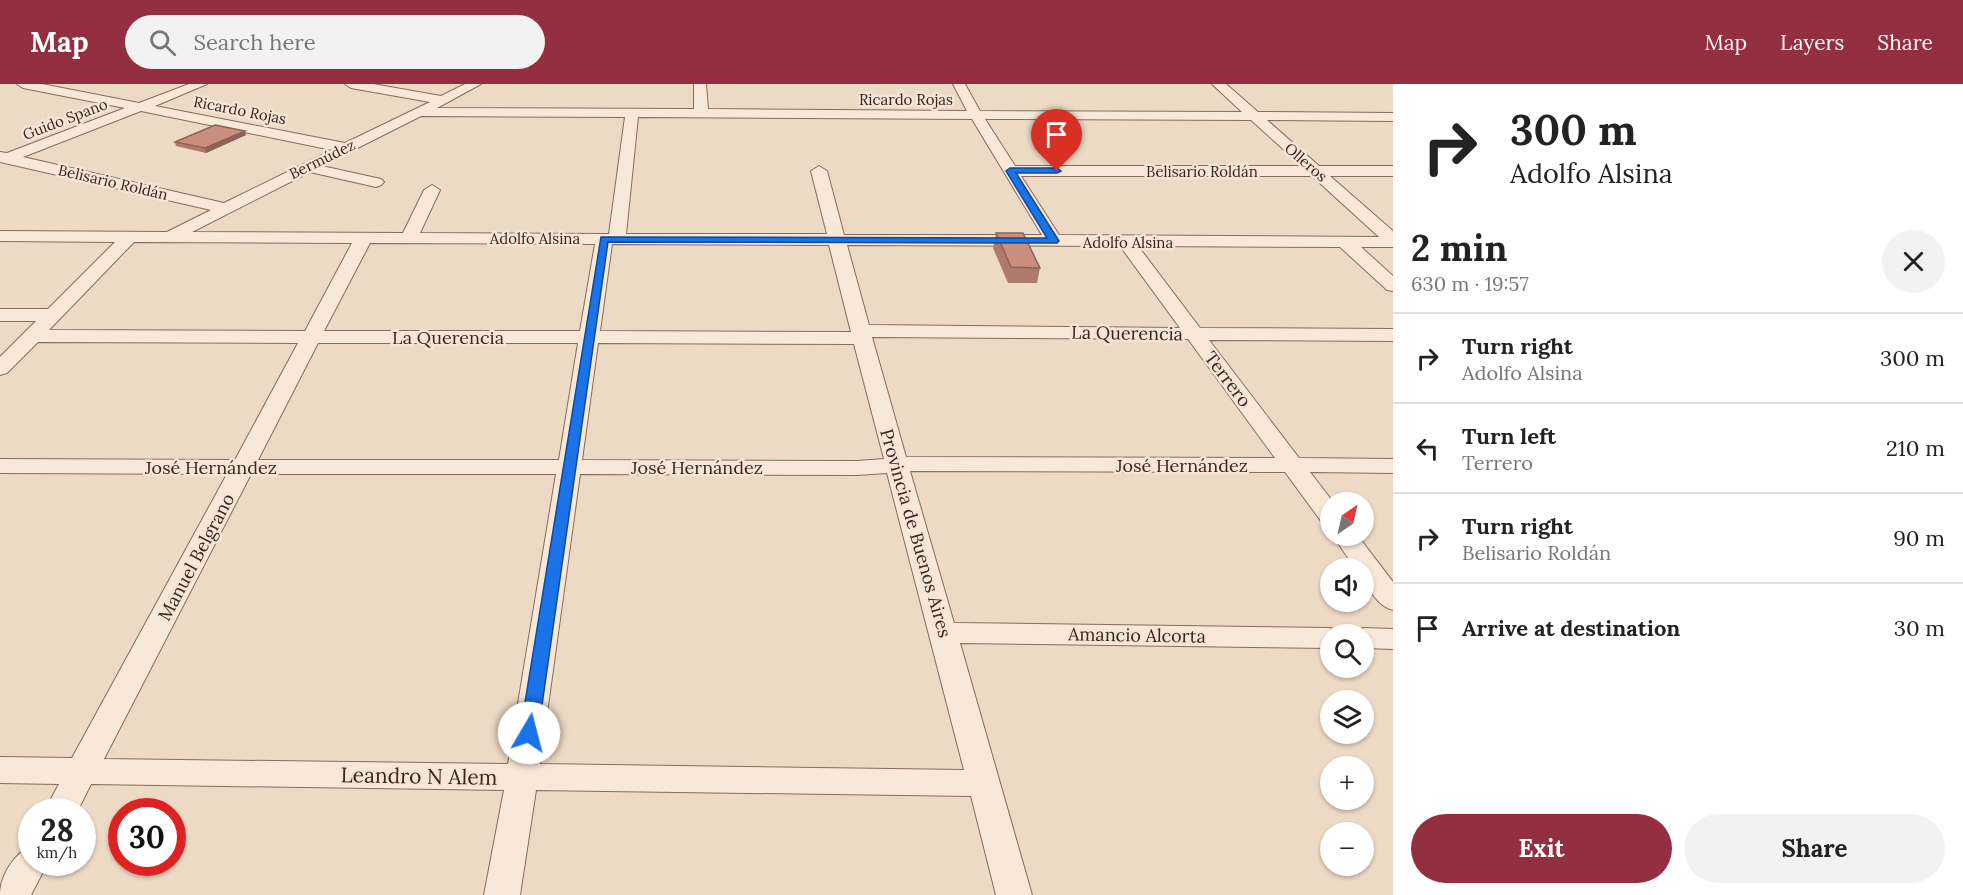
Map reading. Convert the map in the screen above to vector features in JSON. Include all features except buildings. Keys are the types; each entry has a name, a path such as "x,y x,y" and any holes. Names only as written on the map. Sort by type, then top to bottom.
{"street":[{"name":"Ricardo Rojas","path":"23,84 346,148"},
{"name":"Guido Spano","path":"3,159 201,84"},
{"path":"351,84 443,100"},
{"name":"Bermúdez","path":"171,236 475,84"},
{"path":"700,84 700,114"},
{"path":"959,84 976,116 1054,241"},
{"name":"Olleros","path":"1218,84 1393,241"},
{"name":"Ricardo Rojas","path":"420,112 1393,117"},
{"path":"502,895 589,336 611,239 632,114"},
{"name":"Belisario Roldán","path":"3,159 225,208"},
{"path":"305,167 376,182"},
{"name":"Provincia de Buenos Aires","path":"819,171 896,464 1014,895"},
{"name":"Belisario Roldán","path":"1010,171 1393,171"},
{"path":"409,238 432,190"},
{"name":"Adolfo Alsina","path":"0,236 1126,242 1393,241"},
{"path":"0,369 130,236"},
{"name":"Manuel Belgrano","path":"68,798 364,237"},
{"name":"Terrero","path":"1126,242 1320,502"},
{"path":"1345,242 1393,286"},
{"path":"0,315 53,315"},
{"name":"La Querencia","path":"33,336 1393,335"},
{"name":"José Hernández","path":"0,466 856,468 896,464 1393,466"},
{"path":"1352,546 1393,601"},
{"name":"Amancio Alcorta","path":"944,633 1320,638"},
{"path":"1374,638 1393,639"},
{"name":"Leandro N Alem","path":"0,770 983,783"},
{"path":"12,895 23,876"}],"route":[{"path":"529,733 604,239 1054,241 1010,171 1057,171"}]}
